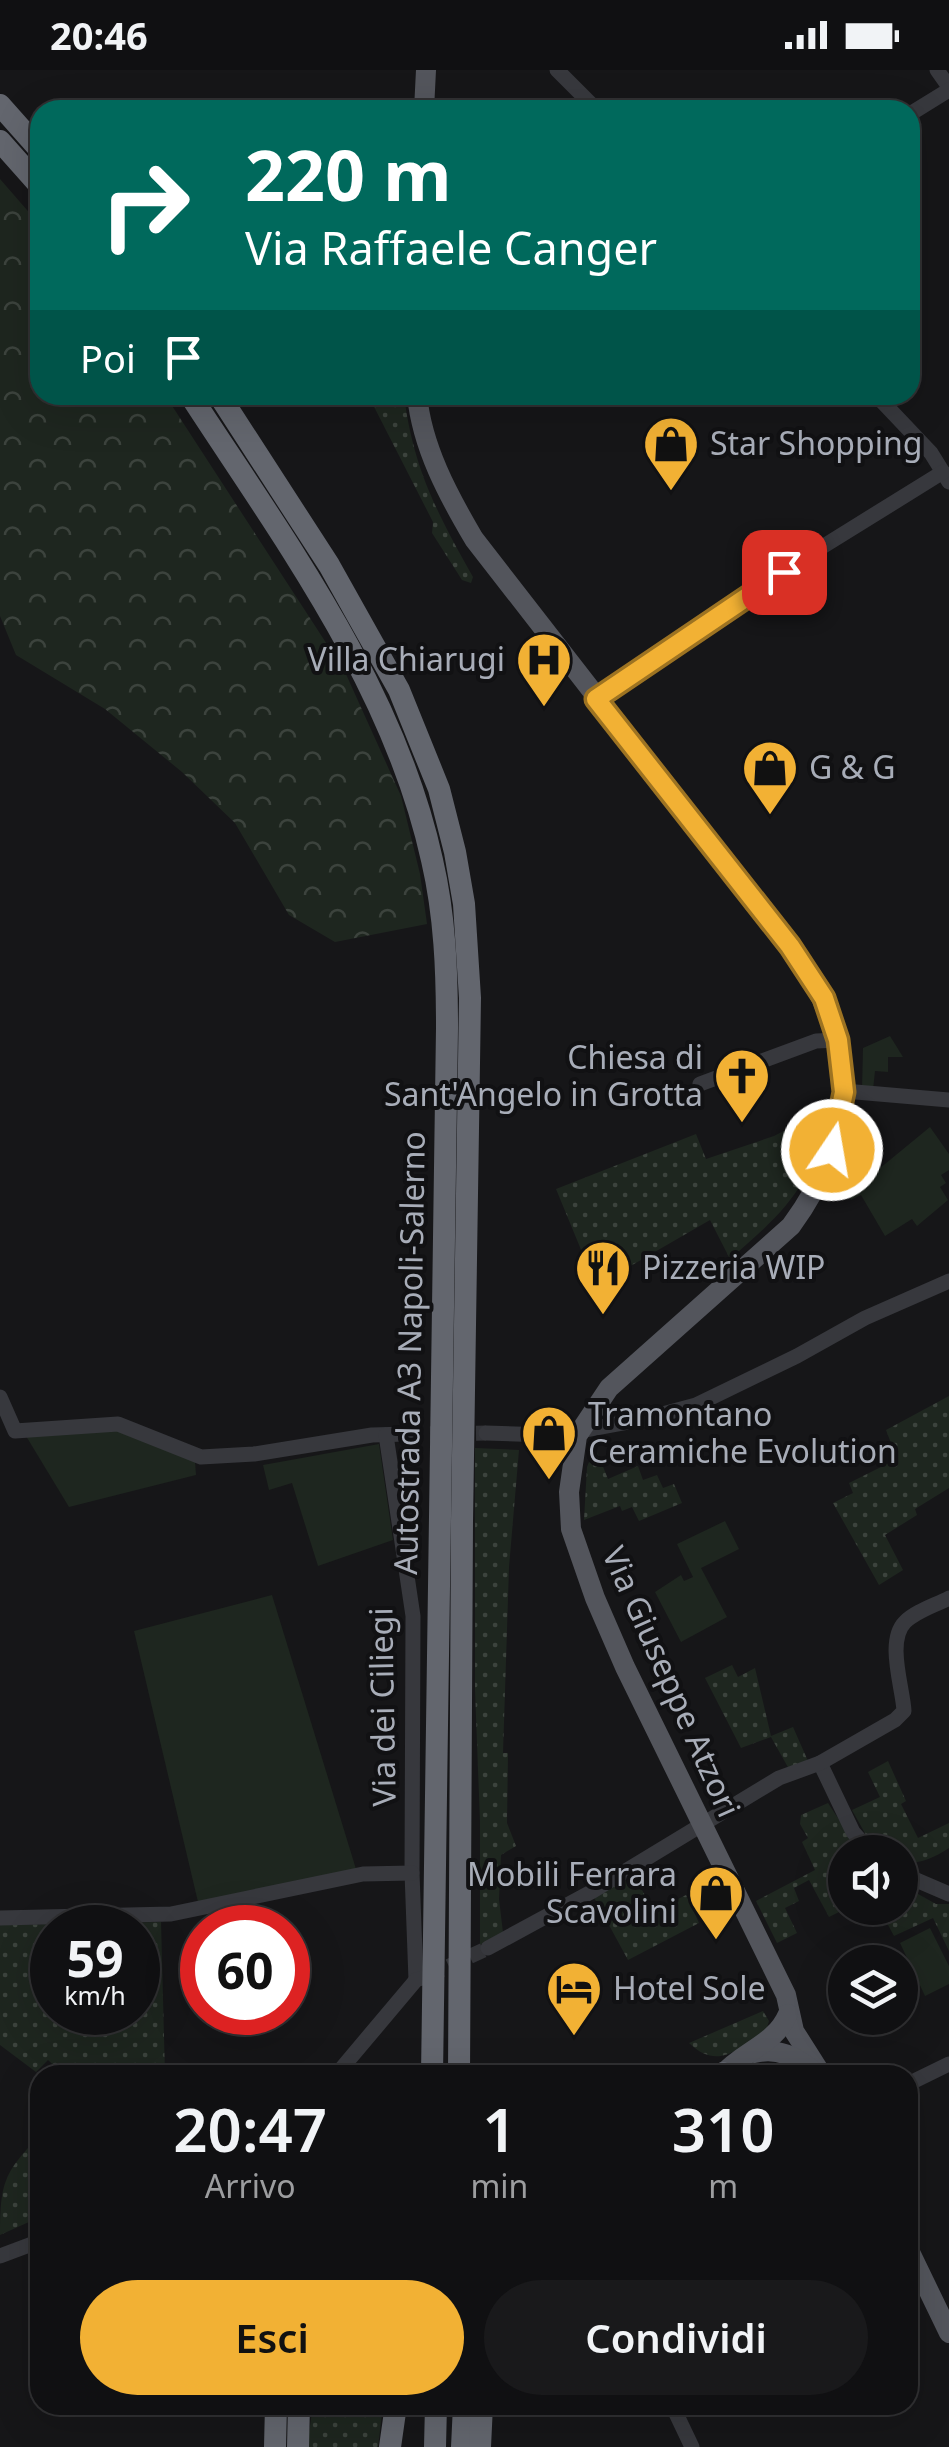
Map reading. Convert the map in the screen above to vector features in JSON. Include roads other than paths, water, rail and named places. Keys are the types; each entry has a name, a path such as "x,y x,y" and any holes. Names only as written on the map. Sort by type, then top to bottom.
{"highway":[{"path":"0,105 30,139"},
{"path":"0,141 30,175"},
{"name":"Autostrada A3 Napoli-Salerno","path":"196,405 328,610 364,676 410,781 426,832 439,896 448,1028 425,1984 431,2065"},
{"name":"Autostrada A3 Napoli-Salerno","path":"226,405 329,564 387,666 421,741 455,852 470,975 458,2065"},
{"path":"460,1760 473,1927 473,2065"},
{"path":"421,2065 425,1984"},
{"path":"275,2447 276,2415"},
{"path":"298,2447 299,2415"},
{"path":"390,2447 395,2415"},
{"path":"435,2447 436,2415"},
{"path":"462,2447 464,2415"},
{"path":"480,2447 482,2415"}],"main road":[{"path":"424,100 426,70"},
{"path":"419,405 451,501 474,540 803,964 824,998 838,1040 844,1092 827,1169 791,1226 620,1375 578,1433"},
{"name":"Via Giuseppe Atzori","path":"578,1433 570,1492 572,1529 580,1557 625,1667 786,1995 794,2031 815,2065"},
{"path":"733,2065 776,2033 788,2014"},
{"name":"Via Giuseppe Atzori","path":"748,2054 779,2051 807,2065"},
{"path":"918,2269 949,2333"}],"street":[{"path":"557,70 587,100"},
{"path":"920,108 949,89 936,70"},
{"path":"596,699 806,556 946,477 931,453 885,405"},
{"path":"700,1084 816,1041 838,1040"},
{"path":"844,1092 949,1100"},
{"path":"486,1433 578,1433 696,1405 865,1318 949,1281"},
{"path":"0,1397 16,1430 118,1424 201,1456 254,1454 407,1434"},
{"name":"Via dei Ciliegi","path":"386,1435 412,1616 412,1873 425,1984"},
{"path":"488,1948 780,1778 820,1762 895,1720 904,1711 896,1650 899,1632 906,1621 949,1598"},
{"path":"820,1762 856,1835"},
{"path":"0,1918 171,1914 362,1874 412,1873"},
{"path":"918,1881 949,1894"},
{"path":"346,2065 425,1984"},
{"path":"918,2079 949,2064"},
{"path":"0,2256 30,2244"},
{"path":"677,2415 692,2447"}],"tunnel":[{"path":"407,1434 486,1433"},
{"path":"428,1976 488,1948"}],"place":[{"name":"Star Shopping","path":"671,493"},
{"name":"Villa Chiarugi","path":"544,709"},
{"name":"G & G","path":"770,817"},
{"name":"Chiesa di Sant'Angelo in Grotta","path":"742,1125"},
{"name":"Pizzeria WIP","path":"603,1317"},
{"name":"Tramontano Ceramiche Evolution","path":"549,1482"},
{"name":"Mobili Ferrara Scavolini","path":"716,1942"},
{"name":"Hotel Sole","path":"574,2038"}]}
